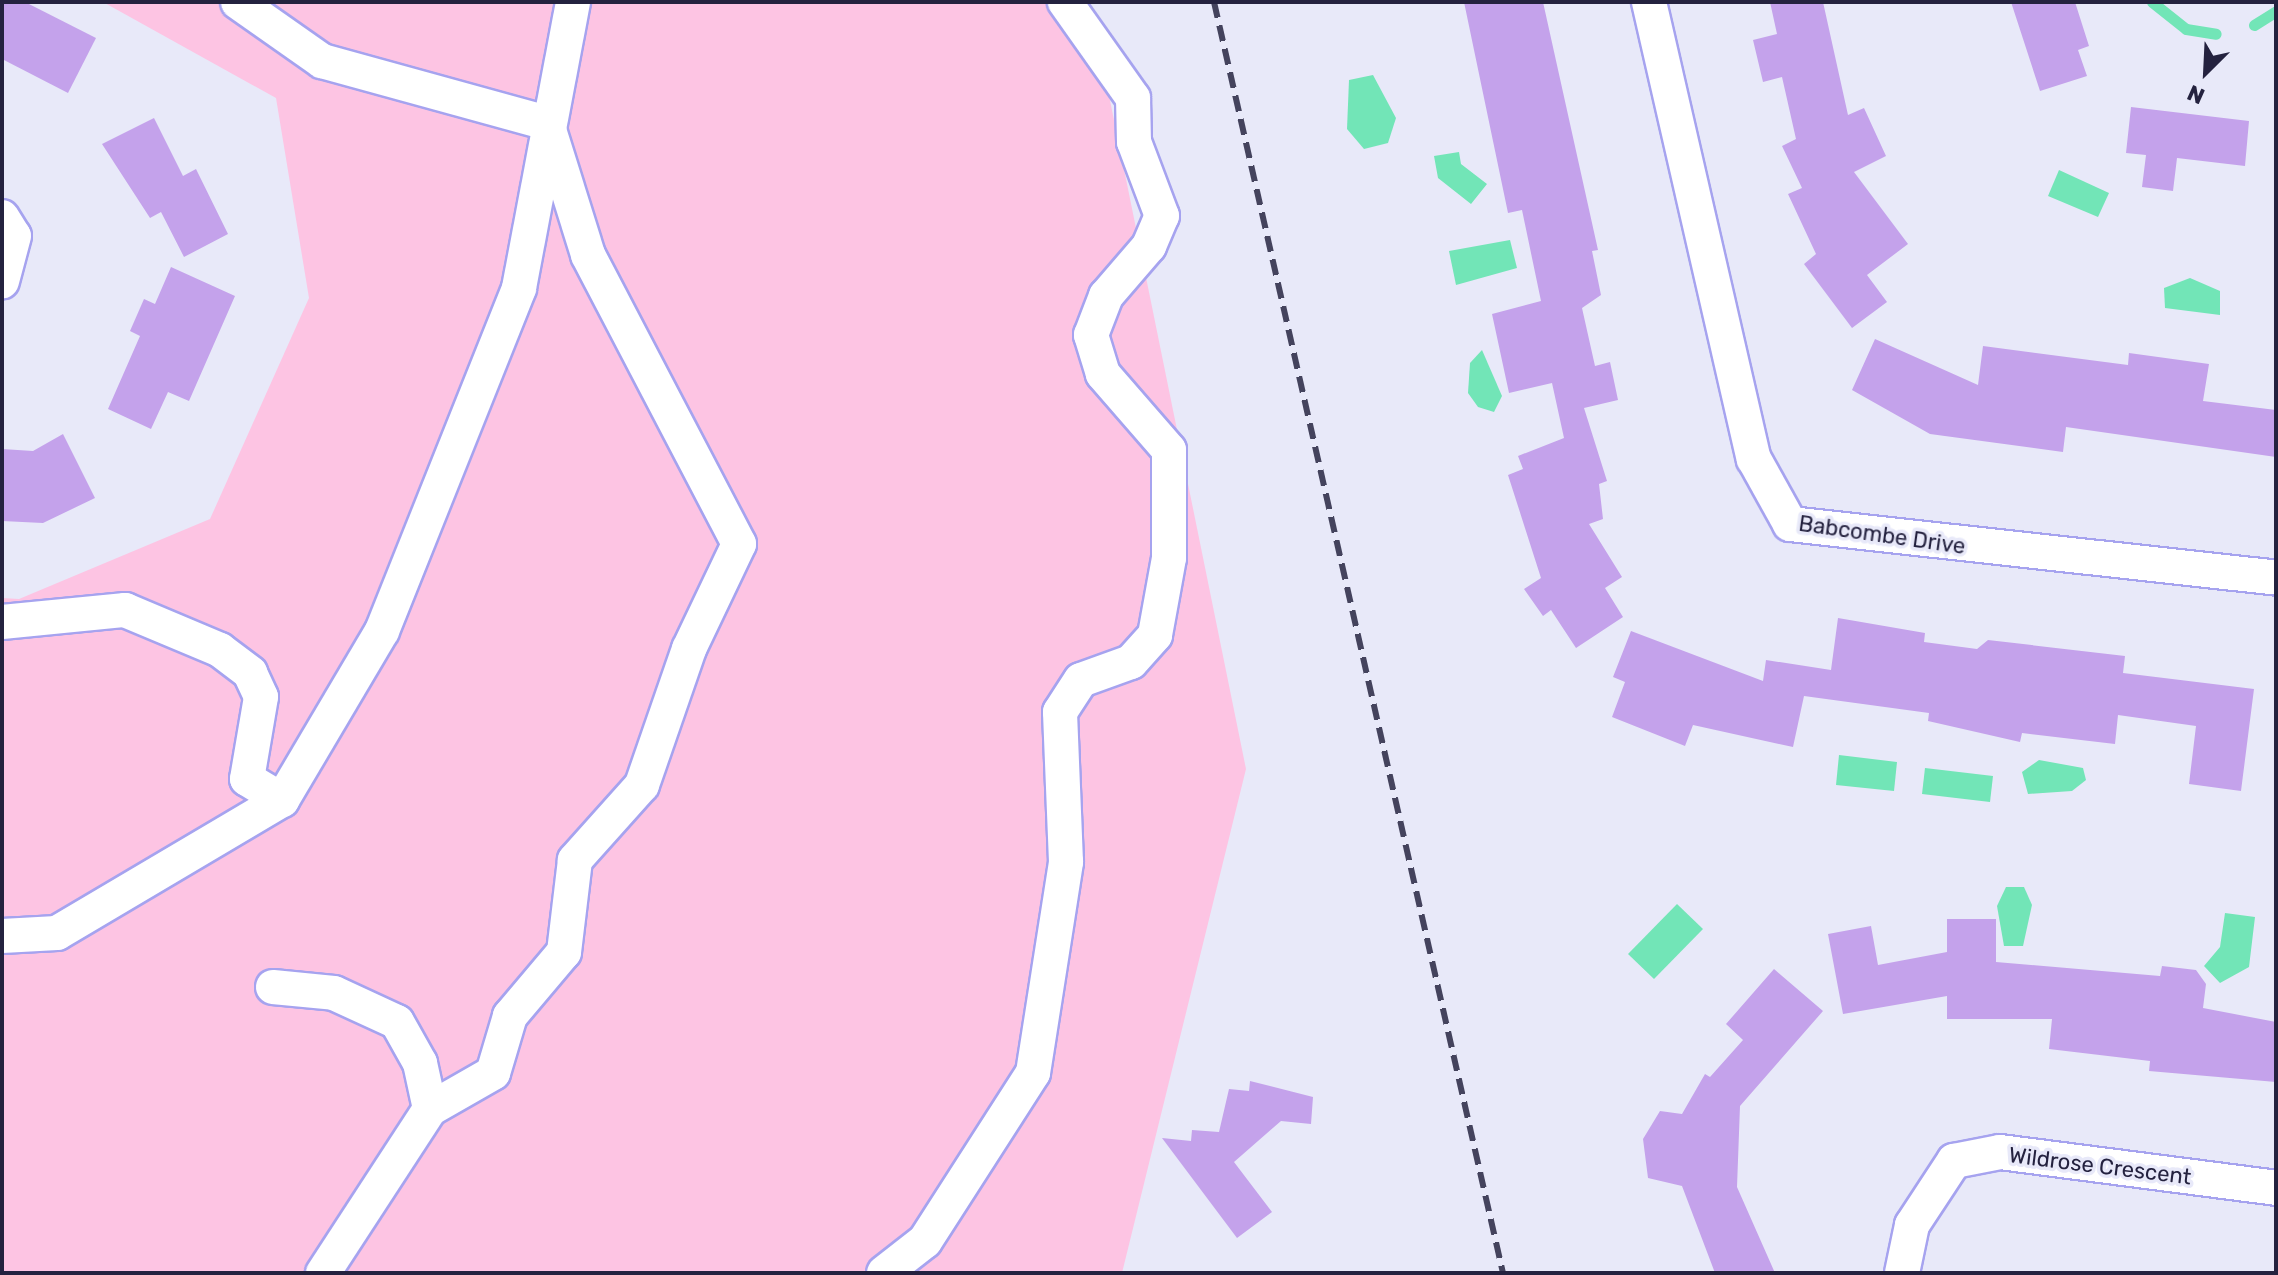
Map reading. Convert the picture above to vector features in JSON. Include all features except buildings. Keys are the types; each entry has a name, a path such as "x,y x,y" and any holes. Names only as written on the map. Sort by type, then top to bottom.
{"street":[{"path":"238,2 322,61 547,123"},
{"path":"2,936 57,933 282,800 382,631 513,302 573,2"},
{"path":"884,1273 925,1241 1033,1073 1066,862 1060,712 1081,680 1131,662 1155,635 1169,558 1169,450 1103,374 1091,335 1106,296 1149,246 1162,216 1134,142 1133,98 1065,2"},
{"name":"Babcombe Drive","path":"1649,2 1754,459 1790,524 2276,578"},
{"path":"323,1273 430,1109 493,1073 510,1016 564,952 575,860 642,785 689,649 746,547 588,255 547,123"},
{"path":"2,217 14,236 2,281"},
{"path":"2,622 125,610 169,623 220,650 258,685 247,779 282,800"},
{"path":"273,987 334,993 397,1022 420,1063 430,1109"},
{"name":"Wildrose Crescent","path":"1902,1273 1912,1225 1954,1161 2000,1152 2276,1188"}],"shaded area":[{"path":"103,2 1090,2 1246,769 1122,1273 2,1273 2,598 19,599 210,519 309,298 276,98"},
{"path":"1373,75 1396,118 1388,143 1364,149 1347,129 1349,80"},
{"path":"1459,152 1461,164 1487,184 1471,204 1438,178 1434,156"},
{"path":"2059,170 2109,193 2098,217 2048,196"},
{"path":"1510,240 1517,268 1456,285 1449,251"},
{"path":"2190,278 2220,291 2220,315 2165,308 2164,288"},
{"path":"1482,350 1502,396 1494,412 1478,407 1468,393 1470,363"},
{"path":"1839,755 1897,762 1894,791 1836,785"},
{"path":"2039,760 2083,768 2086,780 2072,791 2028,794 2022,772"},
{"path":"1925,768 1993,776 1990,802 1922,794"},
{"path":"2006,887 2024,887 2032,905 2023,946 2004,946 1997,906"},
{"path":"1677,904 1703,929 1654,979 1628,954"},
{"path":"2225,913 2255,917 2249,967 2220,983 2204,966 2220,947"}],"waterway":[{"path":"2152,2 2186,29 2216,34"},
{"path":"2254,25 2276,11"}],"railway":[{"path":"1214,2 1503,1273"}]}
